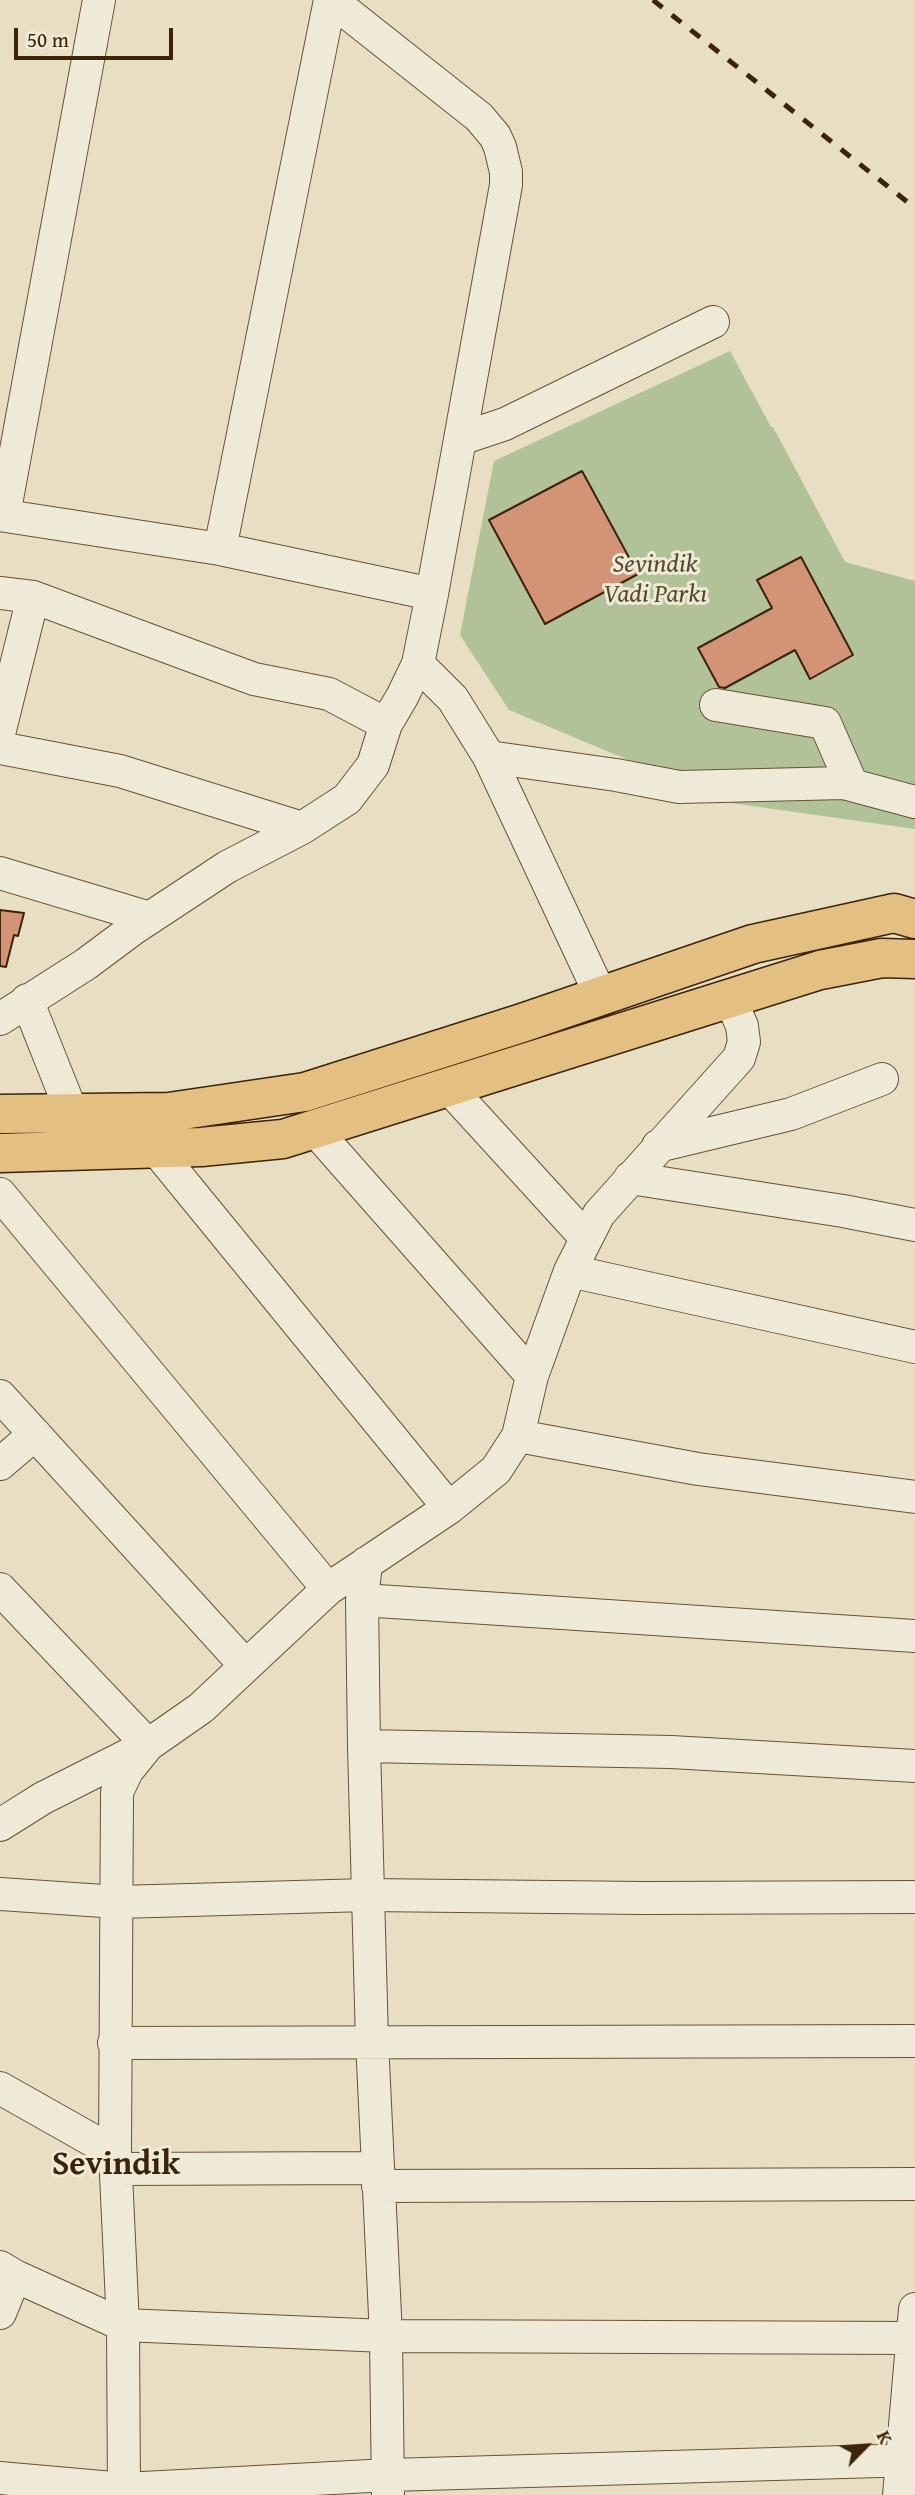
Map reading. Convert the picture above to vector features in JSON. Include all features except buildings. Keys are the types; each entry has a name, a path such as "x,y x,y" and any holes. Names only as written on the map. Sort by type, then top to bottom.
{"main road":[{"path":"0,1114 169,1112 305,1092 753,944 894,913 915,919"},
{"path":"0,1153 201,1147 283,1139 820,970 882,958 915,959"}],"street":[{"path":"99,0 2,515 220,549 432,594"},
{"path":"0,1019 13,997 86,964 227,867 302,828 347,799 373,765 386,724 418,664 506,185 504,158 495,136 479,117 331,0 220,549"},
{"path":"460,439 505,424 713,322"},
{"path":"0,593 33,597 254,679 329,694 386,724"},
{"path":"0,730 33,597"},
{"path":"418,664 453,699 489,757 601,996"},
{"path":"716,705 825,723 852,785"},
{"path":"0,748 120,771 302,828"},
{"path":"489,757 679,787 844,783 915,802"},
{"path":"0,873 150,918"},
{"path":"13,997 72,1113"},
{"path":"0,1825 43,1798 148,1745 201,1708 328,1589 449,1508 496,1470 519,1436 532,1376 570,1271 599,1214 738,1058 744,1042 742,1026 730,998"},
{"path":"658,1146 792,1114 882,1079"},
{"path":"449,1088 586,1238"},
{"path":"315,1130 532,1376"},
{"path":"154,1147 449,1508"},
{"path":"630,1178 844,1211 915,1225"},
{"path":"0,1194 328,1589"},
{"path":"570,1271 915,1347"},
{"path":"0,1396 246,1665"},
{"path":"0,1464 35,1434"},
{"path":"519,1436 698,1469 915,1497"},
{"path":"366,1563 362,1600 363,1746 372,2041 386,2336 388,2485"},
{"path":"0,1589 148,1745"},
{"path":"362,1600 915,1636"},
{"path":"124,2492 123,2325 115,2161 117,1792 127,1771 148,1745"},
{"path":"363,1746 671,1752 915,1766"},
{"path":"0,1894 118,1902 367,1895 630,1898 915,1896"},
{"path":"114,2043 915,2041"},
{"path":"0,2088 115,2161 378,2177 915,2184"},
{"path":"0,2313 7,2271 123,2325 386,2336 914,2328 908,2460 899,2495"},
{"path":"0,2478 124,2492 388,2485 908,2460"}],"green space":[{"name":"Sevindik Vadi Parkı","path":"730,351 845,562 915,581 915,829 731,803 509,710 460,635 494,461"}],"railway":[{"path":"653,0 915,208"}],"district":[{"name":"Sevindik","path":"116,2166"}]}
